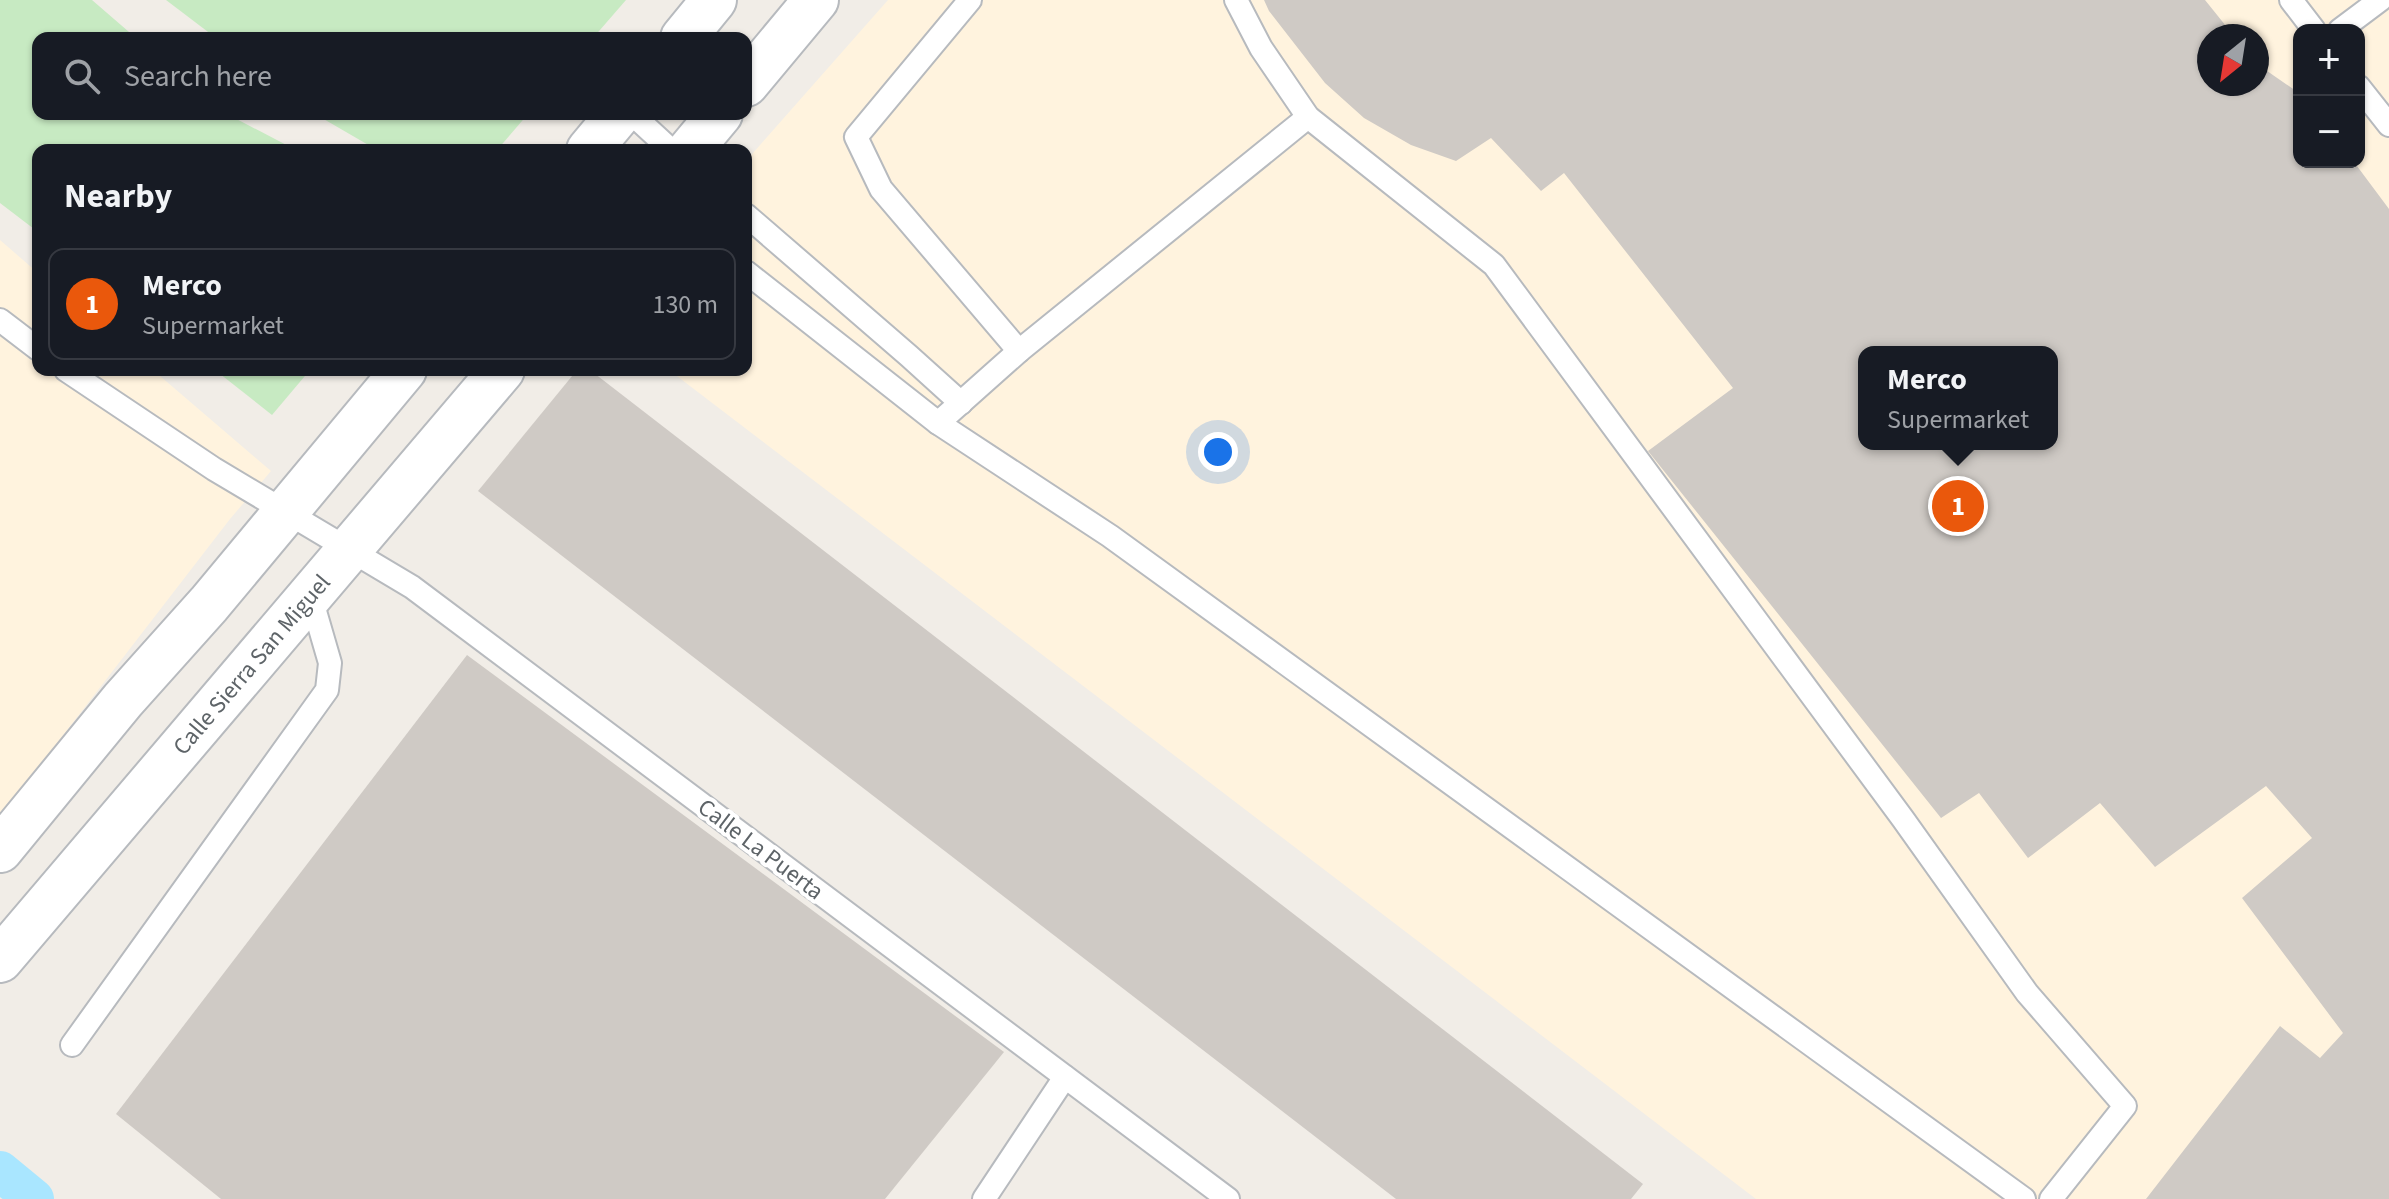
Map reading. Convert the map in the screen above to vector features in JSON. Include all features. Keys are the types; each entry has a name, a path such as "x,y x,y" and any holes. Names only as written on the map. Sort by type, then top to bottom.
{"street":[{"path":"688,32 714,0"},
{"path":"752,77 816,0"},
{"path":"595,144 614,120"},
{"path":"695,144 715,120"},
{"path":"0,850 123,700 209,604 399,376"},
{"name":"Calle Sierra San Miguel","path":"0,960 497,376"}],"lane":[{"path":"970,0 856,137 881,189 1019,351"},
{"path":"1236,0 1261,48 1308,117 1494,265 1903,819 2027,993 2125,1106 2051,1199"},
{"path":"2291,0 2309,24"},
{"path":"2348,24 2380,0"},
{"path":"2365,93 2385,113"},
{"path":"938,423 1019,351 1308,117"},
{"path":"638,120 664,144"},
{"path":"752,220 961,403"},
{"path":"752,277 938,423 1122,545 2024,1199"},
{"path":"0,320 32,344"},
{"name":"Calle La Puerta","path":"75,376 214,469 412,587 1228,1199"},
{"path":"72,1045 327,690 330,663 310,594"},
{"path":"984,1199 1065,1077"}],"shaded area":[{"path":"888,0 2389,0 2389,1199 1756,1199 677,376 752,376 752,154"},
{"path":"0,240 32,268 32,376 160,376 271,471 230,519 0,817"}],"green space":[{"path":"0,0 92,0 129,32 32,32 32,120 238,120 284,144 32,144 32,227 0,203"},
{"path":"166,0 626,0 598,32 208,32"},
{"path":"325,120 523,120 502,144 367,144"},
{"path":"223,376 305,376 272,415"}],"building":[{"path":"1264,0 2205,0 2224,24 2197,24 2197,96 2269,96 2269,72 2293,89 2293,168 2358,168 2389,209 2389,1199 2146,1199 2280,1026 2320,1058 2343,1033 2242,898 2312,838 2266,786 2155,867 2100,803 2028,858 1979,793 1941,818 1648,451 1733,388 1564,173 1541,191 1491,138 1456,161 1411,145 1364,118 1325,83 1269,11"},
{"path":"572,376 598,376 1643,1184 1631,1199 1396,1199 478,491"},
{"path":"467,655 1004,1052 885,1199 221,1199 116,1114"}],"waterway":[{"path":"0,1171 34,1199"}],"place":[{"name":"Merco","path":"1958,506"}]}
